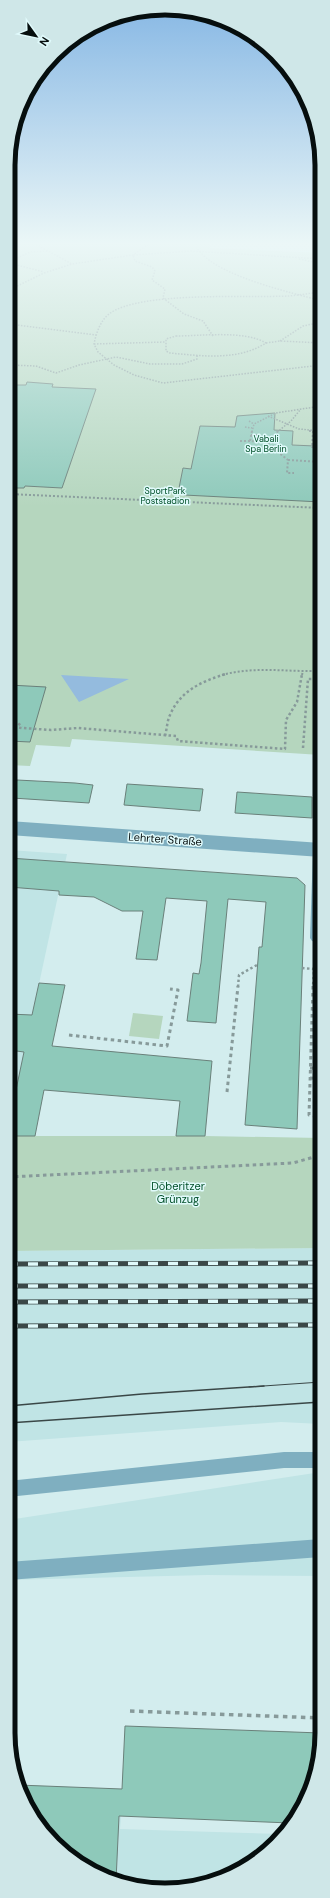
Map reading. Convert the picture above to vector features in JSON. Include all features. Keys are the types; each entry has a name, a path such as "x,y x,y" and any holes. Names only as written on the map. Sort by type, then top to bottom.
{"street":[{"name":"Lehrter Straße","path":"15,828 315,850"}],"lane":[{"path":"15,1488 284,1460 315,1460"},
{"path":"15,1570 315,1548"}],"path":[{"path":"47,330 96,335"},
{"path":"99,330 94,344 97,351 106,359 132,374 164,383 315,366"},
{"path":"208,330 213,336"},
{"path":"280,342 298,330"},
{"path":"94,344 165,342 166,339 176,336 252,336 264,340 266,343"},
{"path":"165,342 166,351 170,353 198,354 232,354 256,349 266,343 315,343"},
{"path":"15,365 36,366 56,373 79,365 116,357 150,364 182,364 197,359 198,354"},
{"path":"250,441 254,424 268,416 315,407"},
{"path":"272,448 274,433 300,410"},
{"path":"288,412 295,416"},
{"path":"268,416 286,423 296,429 313,431 312,447 315,447"},
{"path":"249,421 250,423 254,424"},
{"path":"245,427 252,428"},
{"path":"280,427 284,431"},
{"path":"251,435 256,435 256,438"},
{"path":"240,441 273,443"},
{"path":"266,449 272,448 288,460 315,462"},
{"path":"288,460 286,473 294,473"},
{"path":"15,494 315,508"},
{"path":"165,736 170,714 177,702 195,685 238,671 274,669 313,671"},
{"path":"15,727 50,730 78,728 176,736 178,741 284,749 286,720 297,702 303,671"},
{"path":"303,748 308,679 313,671"},
{"path":"308,679 315,680"},
{"path":"15,722 23,728"},
{"path":"227,1092 238,974 257,965"},
{"path":"302,968 314,969 309,1115 315,1116"},
{"path":"69,1035 167,1046 178,990 170,989"},
{"path":"310,1068 315,1068"},
{"path":"310,1078 315,1078"},
{"path":"15,1177 293,1163 315,1157"},
{"path":"130,1711 315,1718"}],"shaded area":[{"path":"15,850 67,854 15,1095"},
{"path":"315,1248 315,1424 281,1422 15,1441 15,1251"},
{"path":"315,1473 315,1576 207,1575 15,1580 15,1519"},
{"path":"25,1787 121,1816 120,1829 276,1834 264,1846 248,1858 222,1872 185,1882 145,1882 126,1878 99,1868 66,1846 52,1832 40,1816"}],"green space":[{"name":"SportPark Poststadion","path":"15,330 315,330 315,755 72,739 70,747 36,745 30,766 15,765"},
{"path":"133,1013 163,1016 159,1039 129,1036"},
{"name":"Döberitzer Grünzug","path":"15,1136 205,1136 315,1138 315,1248 15,1251"}],"water":[{"path":"61,675 129,679 79,702"}],"building":[{"path":"27,382 53,384 52,387 96,389 62,488 25,486 24,488 15,488 15,385 26,385"},
{"path":"275,413 274,430 293,431 292,445 315,446 315,502 184,495 184,493 178,493 183,468 191,469 200,426 235,427 237,416"},
{"path":"15,685 46,687 30,742 15,741"},
{"path":"17,780 93,785 89,803 15,798 15,787"},
{"path":"127,784 203,789 200,811 124,805"},
{"path":"237,792 312,797 312,818 235,813"},
{"path":"15,858 297,878 305,885 297,1129 245,1125 259,947 262,947 266,902 228,899 216,1023 187,1021 193,973 199,974 201,963 207,901 166,898 157,960 136,959 143,911 122,911 94,897 59,895 59,891 15,887"},
{"path":"39,983 65,985 52,1046 212,1061 205,1136 176,1136 180,1101 44,1090 35,1136 15,1136 15,1095 24,1052 15,1051 15,1014 32,1015"},
{"path":"125,1726 315,1733 314,1753 304,1790 295,1808 285,1823 119,1816 116,1875 90,1863 66,1846 52,1832 40,1816 30,1799 24,1785 122,1789"}],"tram line":[{"path":"253,1387 315,1382"},
{"path":"253,1387 264,1386"},
{"path":"249,1387 253,1387"},
{"path":"15,1405 142,1394 253,1387"},
{"path":"15,1423 315,1402"}],"railway":[{"path":"15,1264 315,1263"},
{"path":"15,1286 315,1286"},
{"path":"15,1302 315,1301"},
{"path":"15,1326 315,1325"}],"park label":[{"name":"Vabali Spa Berlin","path":"266,444"}]}
